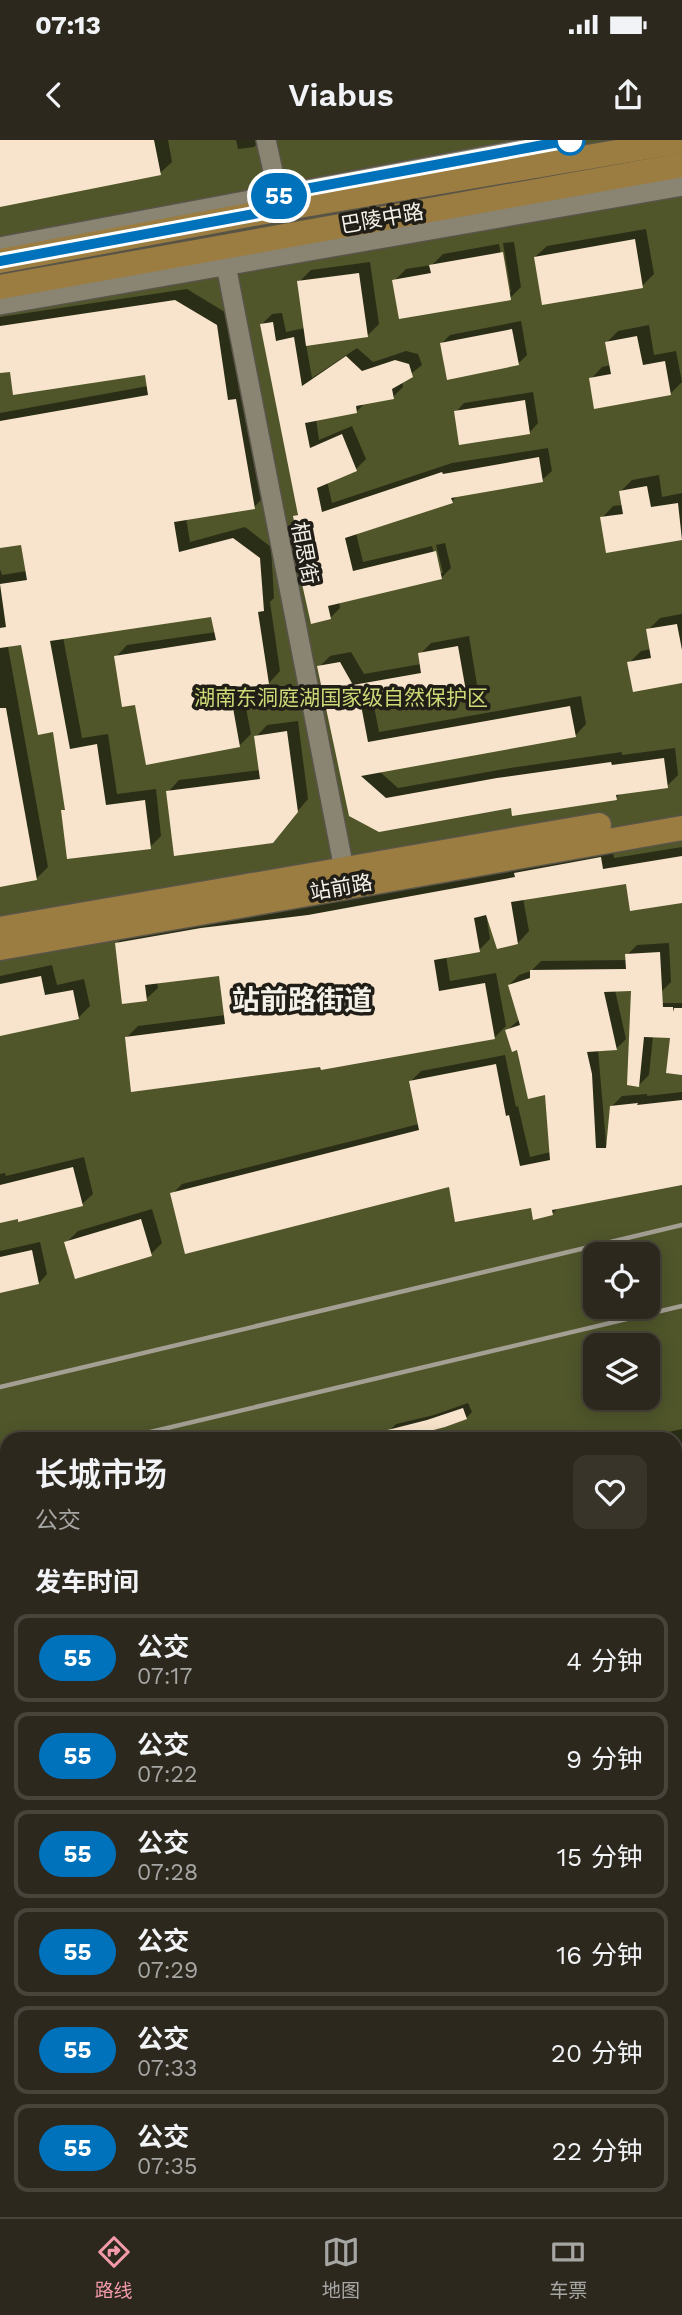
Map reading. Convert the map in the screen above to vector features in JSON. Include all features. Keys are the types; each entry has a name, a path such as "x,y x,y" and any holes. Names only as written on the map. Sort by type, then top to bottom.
{"main road":[{"name":"巴陵中路","path":"0,261 280,202 682,141"},
{"name":"巴陵中路","path":"0,287 224,256 511,195 682,165"},
{"name":"站前路","path":"0,929 682,811"},
{"name":"站前路","path":"0,947 682,828"}],"street":[{"path":"267,140 280,202"},
{"path":"0,247 280,202 570,140"},
{"path":"640,173 674,187"},
{"path":"0,305 224,256 553,208 674,187"},
{"path":"511,195 553,208"},
{"name":"相思街","path":"224,256 344,869"}],"green space":[{"name":"湖南东洞庭湖国家级自然保护区","path":"0,140 682,140 682,1432 0,1432"}],"building":[{"path":"0,140 154,140 161,175 0,207"},
{"path":"635,239 643,288 542,305 534,257"},
{"path":"503,252 511,300 399,319 392,280 431,273 429,265"},
{"path":"359,273 368,337 306,346 297,281"},
{"path":"175,300 217,325 228,400 236,399 255,509 174,522 179,552 233,538 260,558 264,611 258,612 269,684 230,691 240,747 146,765 135,705 122,707 114,656 216,640 211,617 50,641 70,749 97,744 106,805 145,800 151,849 67,859 61,810 65,810 53,732 38,735 21,645 0,648 0,628 6,627 0,584 27,580 21,545 0,548 0,421 148,395 145,375 13,395 10,372 0,373 0,326"},
{"path":"273,322 276,341 294,337 302,386 346,356 362,371 395,360 409,364 413,377 392,389 394,399 356,406 357,413 305,423 310,448 342,434 357,471 317,488 322,512 442,472 443,474 539,457 543,482 451,498 453,503 345,538 353,571 436,551 442,579 328,606 331,619 311,624 296,557 301,556 293,516 298,515 260,324"},
{"path":"512,329 519,365 447,380 440,343"},
{"path":"637,336 643,365 665,361 671,395 594,409 589,378 611,374 605,342"},
{"path":"525,400 530,434 459,445 454,411"},
{"path":"647,486 651,507 678,503 682,540 606,553 600,517 623,514 619,491"},
{"path":"677,624 682,650 682,683 633,692 627,662 651,658 646,629"},
{"path":"458,646 467,697 426,705 424,694 361,705 368,742 570,706 576,737 361,776 386,798 497,778 611,762 612,765 664,758 668,788 616,795 617,800 512,816 511,808 379,832 349,816 317,666 340,662 353,685 421,673 418,653"},
{"path":"0,708 6,708 37,880 0,887"},
{"path":"287,731 298,812 273,843 174,856 166,791 260,779 254,736"},
{"path":"682,856 682,903 630,911 626,884 511,902 518,944 497,949 486,915 474,918 480,952 434,960 439,991 485,983 495,1039 321,1070 320,1067 131,1092 125,1037 225,1024 219,976 145,985 147,1001 122,1004 115,943 201,928 308,915 515,877 514,873 601,857 603,869"},
{"path":"660,952 663,1007 673,1007 673,1012 674,1008 682,1008 682,1075 666,1073 670,1038 644,1037 639,1087 627,1085 631,991 604,992 617,1050 587,1052 592,1074 596,1148 606,1148 610,1106 682,1100 682,1185 552,1210 553,1215 533,1220 531,1208 455,1222 449,1187 185,1254 170,1193 419,1130 409,1081 496,1064 506,1116 509,1115 520,1166 550,1160 545,1095 528,1099 517,1050 512,1052 505,1030 520,1025 508,985 530,978 530,970 626,969 625,954"},
{"path":"41,976 45,995 73,990 79,1019 0,1036 0,984"},
{"path":"73,1167 83,1206 18,1222 18,1219 0,1223 0,1185"},
{"path":"141,1219 152,1256 75,1279 64,1242"},
{"path":"32,1250 39,1284 0,1293 0,1257"},
{"path":"463,1408 467,1419 426,1432 380,1432"}],"railway":[{"path":"0,1387 682,1225"},
{"path":"150,1432 682,1306"}],"bus line":[{"name":"55","path":"0,261 281,209 278,194 570,140"}],"district":[{"name":"站前路街道","path":"302,1000"}]}
